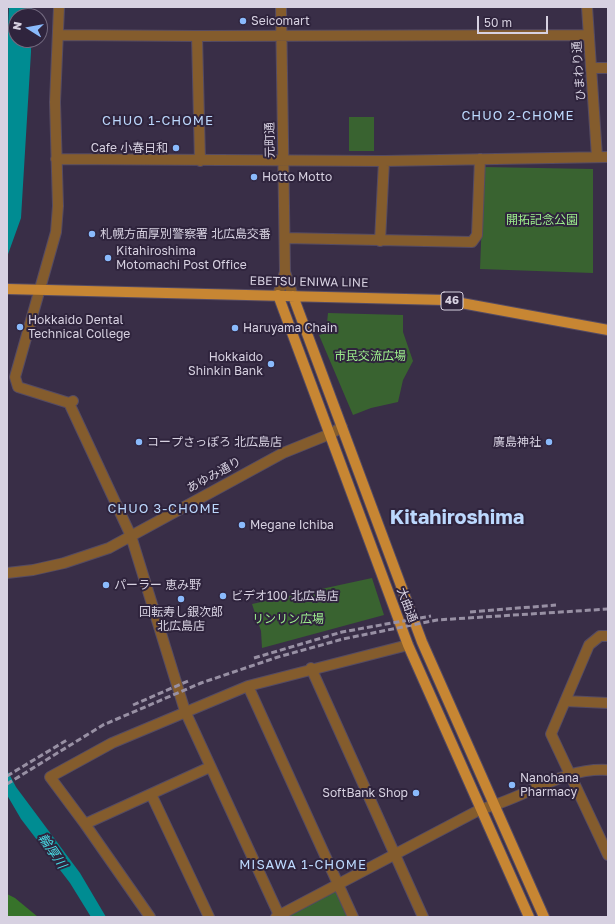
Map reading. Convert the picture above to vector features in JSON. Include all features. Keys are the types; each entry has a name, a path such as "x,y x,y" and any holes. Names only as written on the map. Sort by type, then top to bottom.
{"main road":[{"name":"EBETSU ENIWA LINE","path":"9,289 391,297 445,300 608,330"},
{"name":"大曲通","path":"278,295 408,645 529,917"},
{"name":"大曲通","path":"294,296 422,642 544,917"}],"street":[{"path":"59,7 55,102 58,206 56,232 15,377 18,387 71,402 131,536 185,711 278,916 480,809 495,806 570,774 594,769 608,770"},
{"name":"元町通","path":"281,7 285,272"},
{"name":"ひまわり通","path":"587,7 597,157"},
{"path":"58,35 589,35"},
{"path":"197,36 200,161"},
{"path":"592,68 608,68"},
{"path":"56,159 384,161 608,157"},
{"path":"285,238 472,242 477,235 480,159"},
{"path":"380,241 384,161"},
{"path":"278,295 285,272"},
{"path":"285,272 294,296"},
{"name":"あゆみ通り","path":"7,572 33,570 64,563 109,548 283,452 330,434 342,427"},
{"path":"608,636 600,636 589,645 551,734 608,855"},
{"path":"150,917 50,777 112,743 185,711 248,686 311,668 408,645"},
{"path":"311,668 423,917"},
{"path":"248,686 353,917"},
{"path":"565,701 608,703"},
{"path":"85,824 210,767"},
{"path":"151,794 209,917"}],"green space":[{"path":"349,117 374,117 374,151 349,151"},
{"name":"開拓記念公園","path":"484,167 593,169 593,273 480,269"},
{"name":"市民交流広場","path":"328,313 403,315 403,332 413,361 403,380 398,402 371,408 353,415 319,335 326,333"},
{"name":"リンリン広場","path":"372,578 384,615 262,648 261,631 252,604"},
{"path":"337,890 349,917 286,917"}],"shaded area":[{"path":"7,894 15,898 38,917 7,917"}],"water":[{"path":"9,7 32,7 32,8"},
{"path":"8,28 8,48 31,48 31,52 21,218 7,257"},
{"name":"輪厚川","path":"7,770 16,787 80,873 106,917 91,917 70,883 21,819 7,795"}],"railway":[{"path":"470,612 556,605"},
{"path":"7,784 103,725 201,683 278,657 343,639 437,620 608,609"},
{"path":"254,658 342,632 431,616"},
{"path":"133,705 188,681"},
{"path":"7,776 67,740"}],"place":[{"name":"Seicomart","path":"243,21"},
{"name":"Cafe 小春日和","path":"176,148"},
{"name":"Hotto Motto","path":"254,177"},
{"name":"札幌方面厚別警察署 北広島交番","path":"92,234"},
{"name":"Kitahiroshima Motomachi Post Office","path":"108,258"},
{"name":"Hokkaido Dental Technical College","path":"20,327"},
{"name":"Haruyama Chain","path":"235,328"},
{"name":"Hokkaido Shinkin Bank","path":"271,364"},
{"name":"コープさっぽろ 北広島店","path":"139,442"},
{"name":"廣島神社","path":"549,442"},
{"name":"Megane Ichiba","path":"242,525"},
{"name":"パーラー 恵み野","path":"106,585"},
{"name":"ビデオ100 北広島店","path":"223,596"},
{"name":"回転寿し銀次郎 北広島店","path":"181,599"},
{"name":"Nanohana Pharmacy","path":"512,785"},
{"name":"SoftBank Shop","path":"416,793"}],"district":[{"name":"CHUO 2-CHOME","path":"518,116"},
{"name":"CHUO 1-CHOME","path":"158,121"},
{"name":"CHUO 3-CHOME","path":"164,509"},
{"name":"Kitahiroshima","path":"457,518"},
{"name":"MISAWA 1-CHOME","path":"303,865"}]}
